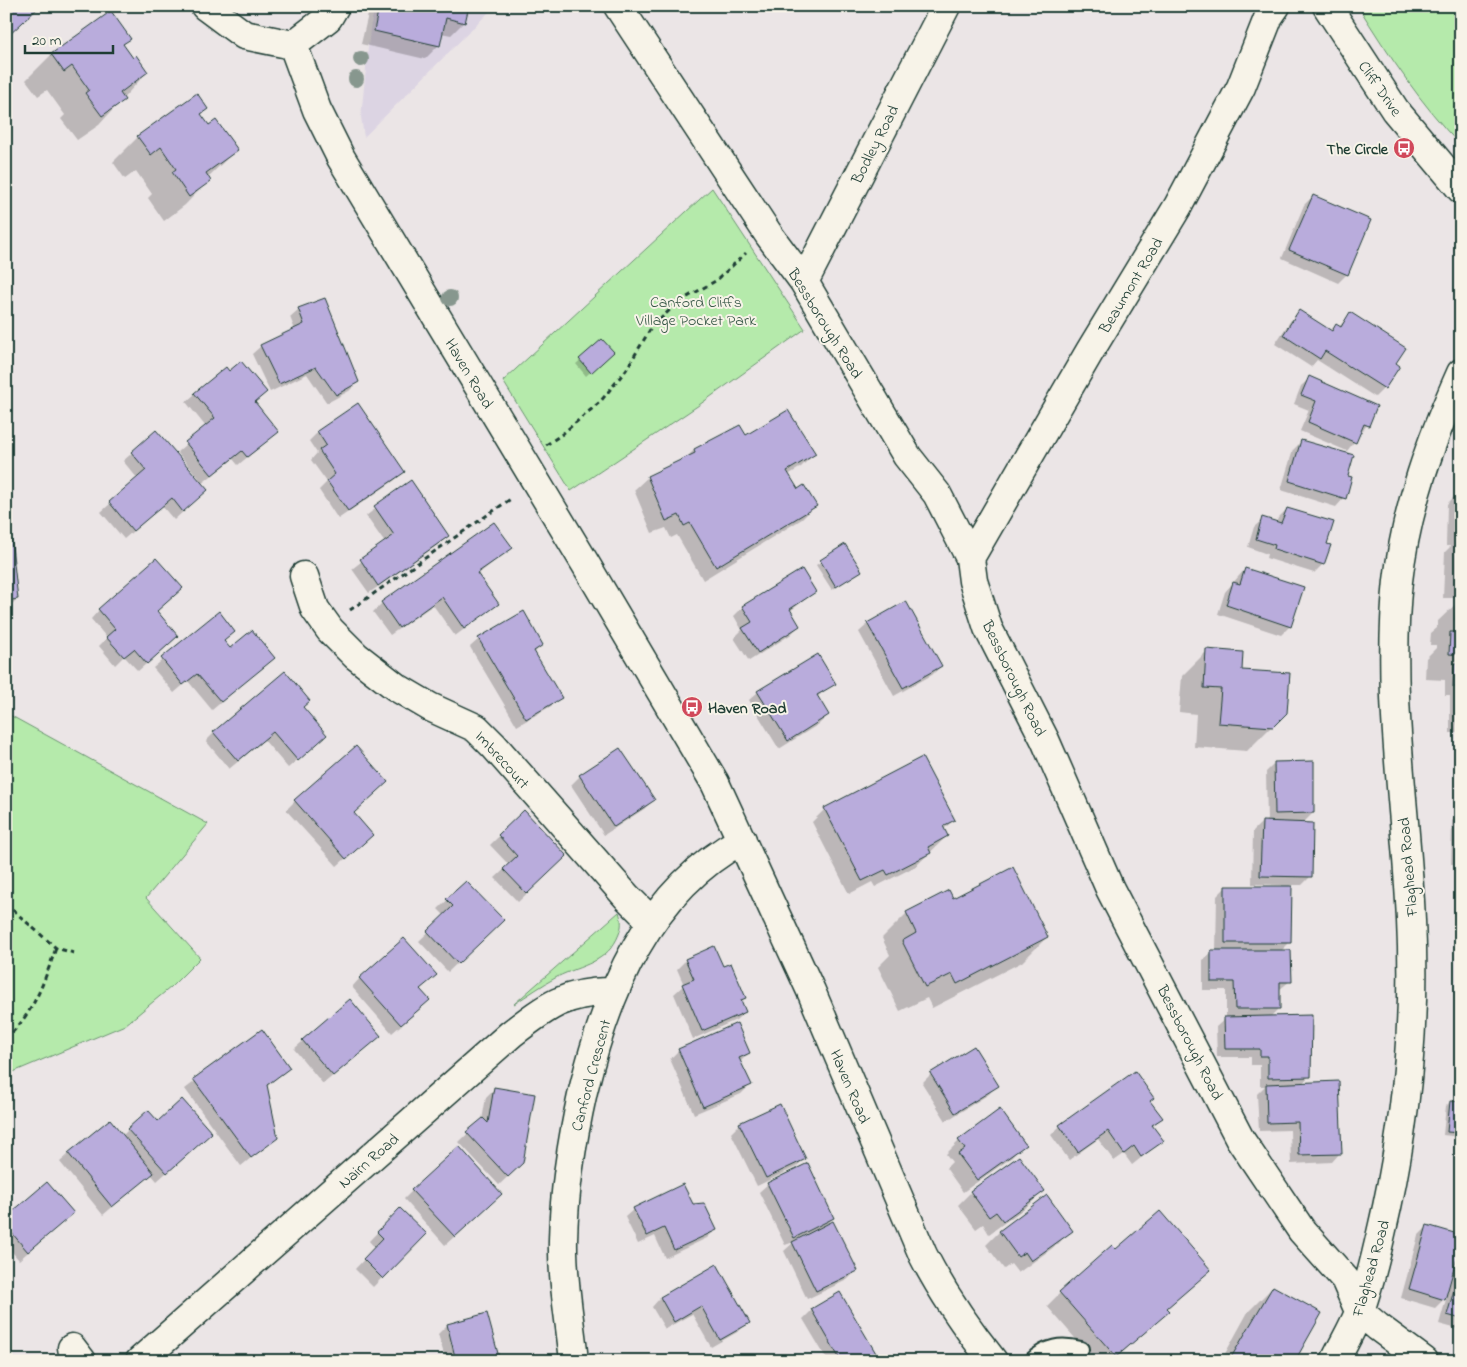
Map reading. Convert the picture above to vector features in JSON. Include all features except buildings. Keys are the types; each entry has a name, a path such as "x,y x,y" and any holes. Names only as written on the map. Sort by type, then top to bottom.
{"street":[{"path":"204,6 244,35 294,45 328,18 335,6"},
{"name":"Bessborough Road","path":"618,6 769,235 804,282 907,456 937,494 970,558 973,581 988,628 1045,740 1110,889 1240,1139 1302,1231 1345,1279 1360,1311"},
{"name":"Bodley Road","path":"804,282 946,6"},
{"name":"Beaumont Road","path":"970,558 1090,351 1178,206 1241,87 1269,16 1276,6"},
{"name":"Cliff Drive","path":"1327,6 1395,110 1461,189"},
{"name":"Haven Road","path":"294,45 317,110 341,158 710,774 811,991 923,1255 941,1290 962,1323 993,1361"},
{"name":"Flaghead Road","path":"1335,1361 1360,1311 1379,1242 1394,1172 1410,1066 1412,921 1398,772 1396,655 1398,582 1407,524 1420,472 1461,374"},
{"name":"Imbrecourt","path":"304,576 315,608 327,626 356,656 396,687 430,707 476,728 627,897 651,921"},
{"name":"Canford Crescent","path":"574,1361 563,1242 566,1180 591,1056 612,992 632,952 651,921 678,889 703,865 742,840"},
{"name":"Nairn Road","path":"140,1361 511,1034 539,1012 562,1000 589,992 612,992"},
{"path":"1360,1311 1378,1327 1424,1361"}],"lane":[{"path":"1031,1361 1039,1353 1052,1347 1066,1345 1081,1349"}],"path":[{"path":"522,459 561,436 600,402 626,370 651,328 677,302 717,280 769,235"},
{"path":"327,626 536,482"},
{"path":"6,904 56,948 74,953"},
{"path":"6,1039 16,1030 40,995 56,948"}],"shaded area":[{"path":"375,6 495,6 364,137 361,117 370,29"}],"green space":[{"path":"1358,6 1461,6 1461,146 1406,79"},
{"name":"Canford Cliffs Village Pocket Park","path":"712,188 805,329 699,405 571,491 503,381"},
{"path":"6,713 208,824 146,898 200,958 171,987 125,1025 6,1075"},
{"path":"619,912 621,918 620,931 614,944 608,951 593,962 551,980 514,1004"}],"place":[{"name":"The Circle","path":"1404,148"},
{"name":"Haven Road","path":"692,707"}]}
